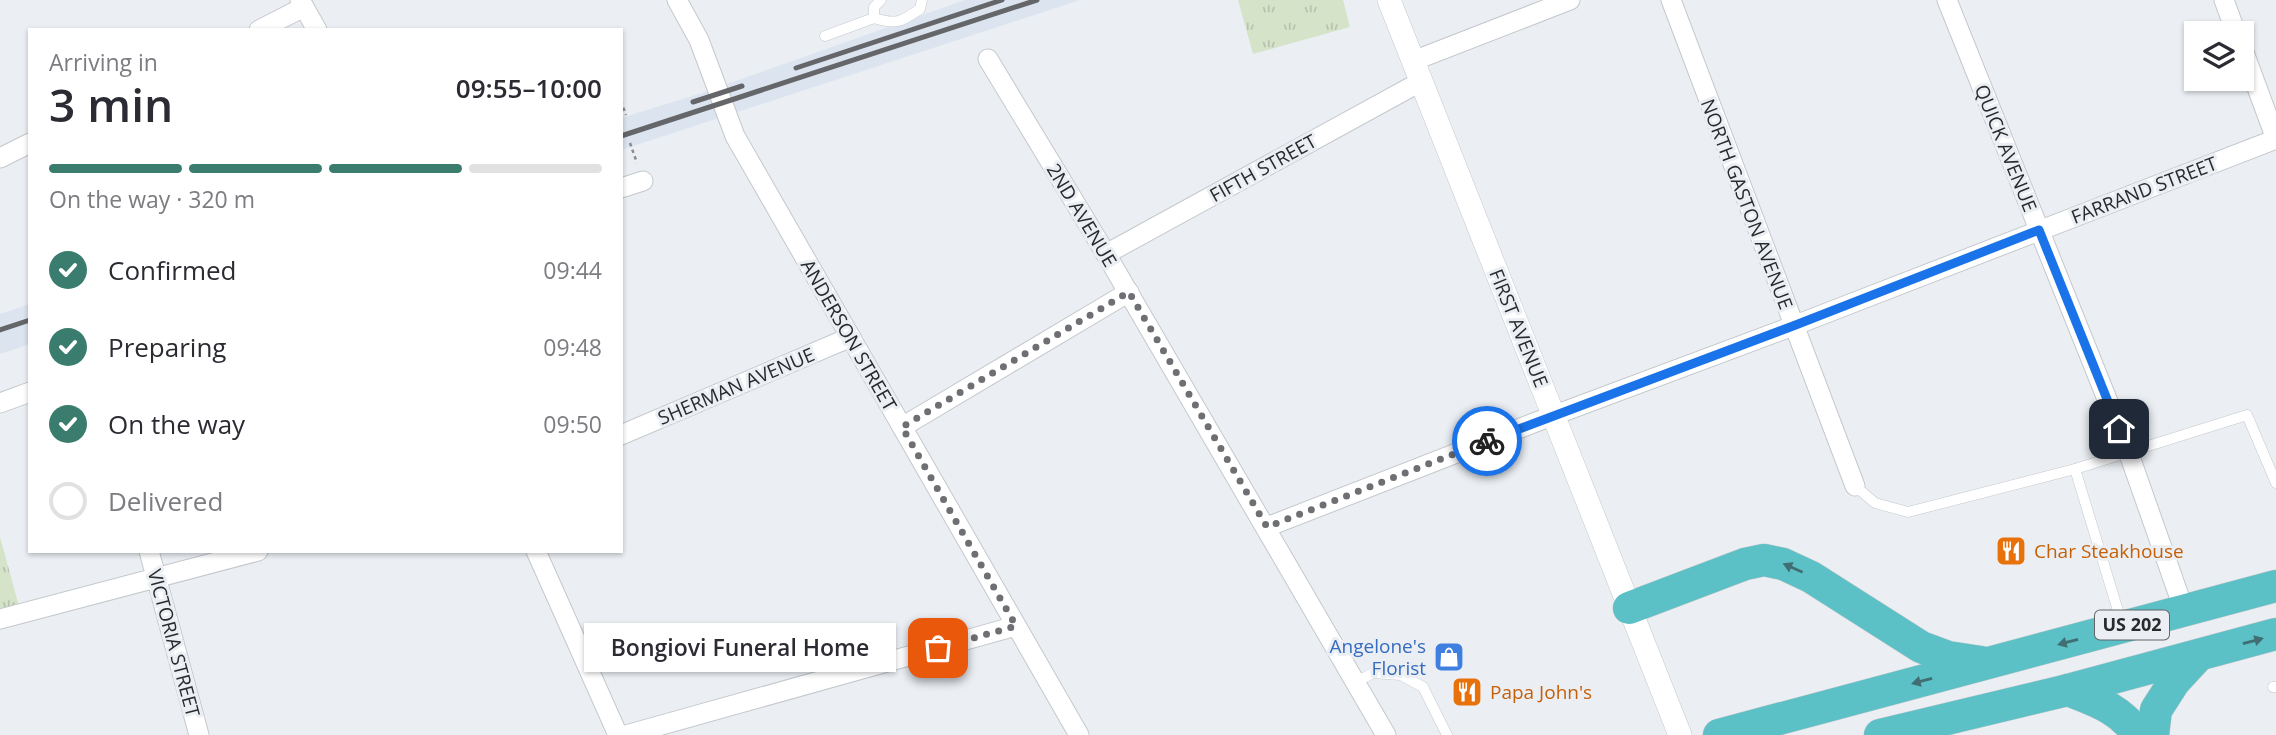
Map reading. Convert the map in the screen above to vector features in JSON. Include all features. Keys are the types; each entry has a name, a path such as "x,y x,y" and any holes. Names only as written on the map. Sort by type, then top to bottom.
{"highway":[{"path":"1629,608 1745,564 1764,560 1783,564 1811,577 1920,647 1948,657 1988,663"},
{"name":"US 202","path":"1719,735 2276,586"},
{"name":"US 202","path":"1881,735 2068,690 2276,634"},
{"path":"2153,735 2156,710 2174,682 2199,655"},
{"path":"2068,690 2108,705 2130,722 2138,735"}],"street":[{"name":"ANDERSON STREET","path":"677,0 699,40 735,136 1079,735"},
{"name":"FIRST AVENUE","path":"1389,0 1680,735"},
{"name":"FIFTH STREET","path":"1106,254 1417,71 1570,0"},
{"name":"NORTH GASTON AVENUE","path":"1671,0 1854,486"},
{"name":"QUICK AVENUE","path":"1947,0 2129,454 2184,610"},
{"path":"2224,0 2232,21"},
{"path":"262,28 302,4 316,28"},
{"name":"2ND AVENUE","path":"988,59 1267,527 1384,734"},
{"path":"2254,79 2276,139"},
{"name":"FARRAND STREET","path":"1267,527 2276,139"},
{"path":"0,158 28,144"},
{"path":"623,187 643,181"},
{"path":"902,427 1129,292"},
{"name":"SHERMAN AVENUE","path":"623,434 851,337"},
{"path":"0,403 28,393"},
{"name":"VICTORIA STREET","path":"150,553 199,735"},
{"path":"0,617 251,553"},
{"path":"537,553 618,735"},
{"path":"626,735 1016,626"}],"lane":[{"path":"874,18 874,8 881,0"},
{"path":"825,36 874,18 887,23 905,19 920,9 922,0"},
{"path":"1854,486 1875,503 1908,512 2129,454 2246,415 2276,483"},
{"path":"2075,469 2123,627"},
{"path":"1356,682 1373,673 1401,675 1423,687 1447,735"}],"path":[{"path":"623,107 626,115"},
{"path":"630,143 643,181"}],"shaded area":[{"path":"965,0 1080,0 623,149 623,117 702,93"},
{"path":"28,305 28,345 0,354 0,314"}],"green space":[{"path":"1238,0 1343,0 1350,27 1253,54"},
{"path":"0,537 20,610 0,615"}],"railway":[{"path":"796,68 1002,0"},
{"path":"623,135 1037,0"},
{"path":"693,102 742,86"},
{"path":"0,330 28,321"}],"way so far":[{"path":"938,648 1016,626 902,427 1129,292 1267,527 1487,441"}],"place":[{"name":"Char Steakhouse","path":"2011,551"},
{"name":"Bongiovi Funeral Home","path":"938,648"},
{"name":"Angelone's Florist","path":"1449,657"},
{"name":"Papa John's","path":"1467,692"}],"route":[{"path":"1487,441 2039,230 2119,429"}]}
